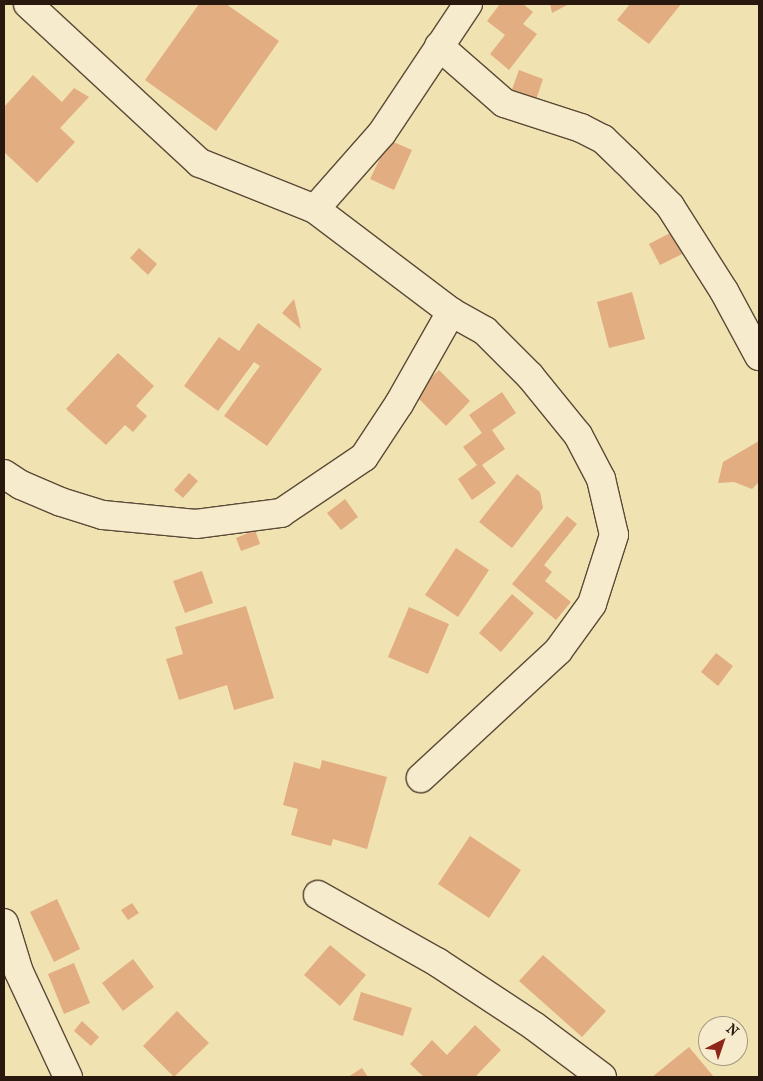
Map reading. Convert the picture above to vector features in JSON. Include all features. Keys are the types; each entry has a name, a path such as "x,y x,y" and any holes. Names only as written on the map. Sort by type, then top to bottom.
{"street":[{"path":"28,4 200,163 315,209 451,312 485,331 530,376 578,434 601,479 614,535 592,604 558,651 421,778"},
{"path":"315,209 382,133 468,4"},
{"path":"439,46 504,103 581,128 604,139 621,155 670,206 724,291 759,356"},
{"path":"4,474 21,485 103,515 196,524 280,513 364,457 399,404 451,312"},
{"path":"318,895 437,962 534,1026 602,1077"},
{"path":"4,923 19,972 68,1077"}],"building":[{"path":"199,4 226,4 279,41 216,131 145,80"},
{"path":"500,4 523,4 533,12 523,24 537,34 509,70 490,54 505,35 487,21"},
{"path":"550,4 569,4 552,13"},
{"path":"630,4 681,4 649,44 617,20"},
{"path":"519,70 543,79 535,103 510,95"},
{"path":"33,75 62,102 74,88 89,97 60,128 75,142 37,183 4,152 4,107"},
{"path":"389,140 412,150 394,190 370,179"},
{"path":"672,232 684,253 660,265 649,244"},
{"path":"139,248 157,264 148,275 130,258"},
{"path":"632,292 645,339 609,348 597,302"},
{"path":"294,299 301,329 282,313"},
{"path":"258,323 322,369 267,446 224,416 260,366 254,362 218,411 184,386 219,337 239,351"},
{"path":"118,353 154,386 136,406 147,416 133,432 125,425 106,445 66,409"},
{"path":"439,370 470,401 446,426 414,394"},
{"path":"502,392 516,413 492,430 505,449 482,465 496,483 472,500 458,479 477,465 463,447 482,433 469,415"},
{"path":"759,441 759,482 752,489 734,482 718,483 723,462"},
{"path":"189,473 198,481 183,498 174,490"},
{"path":"517,474 540,492 543,508 512,548 479,522"},
{"path":"345,499 358,517 341,530 327,513"},
{"path":"567,516 577,524 544,565 552,572 545,581 571,602 556,620 512,584"},
{"path":"255,530 260,544 241,551 236,538"},
{"path":"456,548 489,570 458,617 425,595"},
{"path":"202,571 213,603 185,613 173,581"},
{"path":"512,594 534,613 501,652 479,633"},
{"path":"246,606 274,698 234,710 227,685 179,700 166,659 183,654 175,627"},
{"path":"409,607 449,624 428,674 388,657"},
{"path":"716,653 733,666 718,686 701,672"},
{"path":"322,760 387,777 367,849 333,839 331,846 291,835 298,809 283,805 294,762 320,769"},
{"path":"470,836 521,870 489,918 438,884"},
{"path":"57,899 80,949 54,962 30,912"},
{"path":"132,903 139,913 128,920 121,910"},
{"path":"330,945 366,975 340,1006 304,975"},
{"path":"543,955 606,1011 582,1037 519,981"},
{"path":"133,959 154,987 123,1011 102,983"},
{"path":"74,963 90,1003 64,1014 48,974"},
{"path":"361,992 412,1008 403,1036 353,1020"},
{"path":"177,1011 209,1043 174,1077 143,1046"},
{"path":"82,1021 99,1037 91,1046 74,1031"},
{"path":"475,1025 501,1050 475,1077 424,1077 410,1064 432,1040 447,1055"},
{"path":"689,1047 698,1058 698,1066 705,1066 714,1077 652,1077"},
{"path":"362,1068 368,1077 348,1077"}]}
